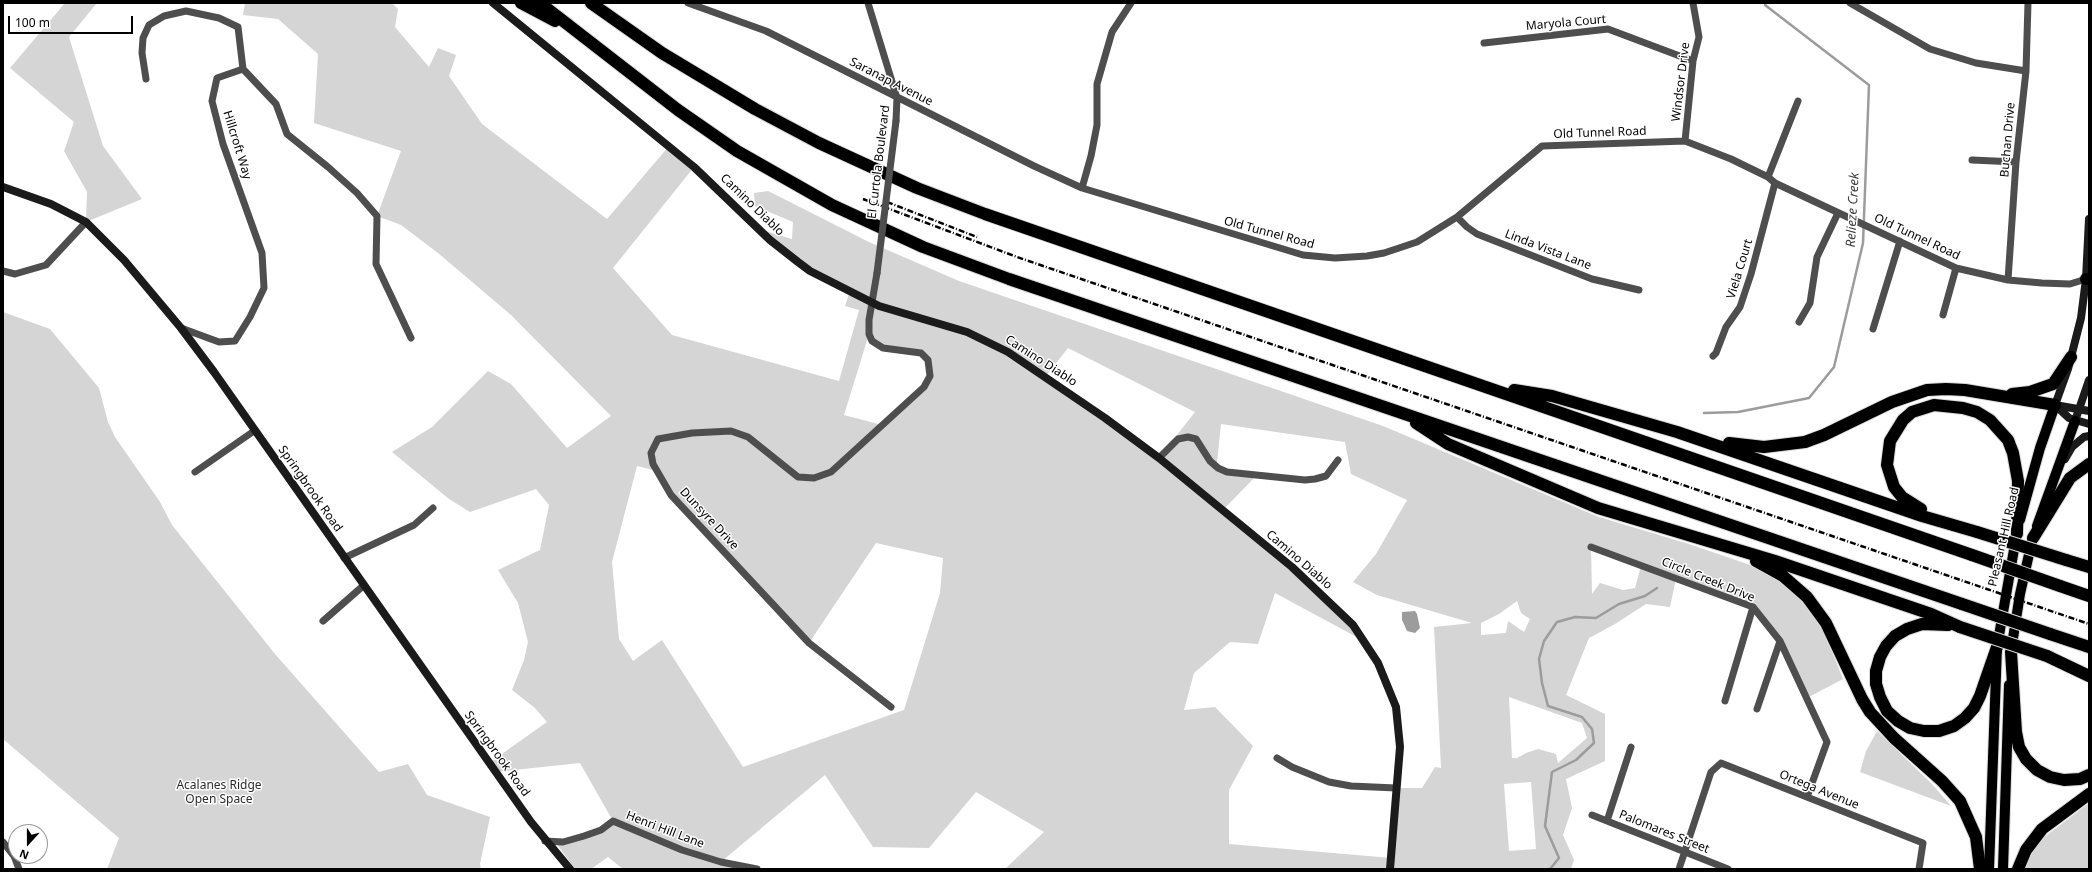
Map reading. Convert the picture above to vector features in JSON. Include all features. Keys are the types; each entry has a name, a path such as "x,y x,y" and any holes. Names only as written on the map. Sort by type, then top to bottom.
{"highway":[{"path":"521,3 578,32"},
{"path":"540,3 673,106 737,151 800,188 863,220 940,254 997,275 2089,647"},
{"path":"590,3 662,54 755,109 825,146 918,188 985,214 2089,596"},
{"path":"2003,396 2030,392 2053,384 2071,357"},
{"path":"1485,386 1552,396 1677,432 1922,516 2089,568"},
{"path":"1677,432 1746,446 1785,445 1805,442 1824,435 1892,402 1927,390 1958,389 2055,406"},
{"path":"1977,532 1912,505 1902,497 1894,487 1887,465 1890,441 1903,420 1912,412 1934,405 1963,408 1977,412 2000,429 2008,440 2016,466 2017,534"},
{"path":"1400,412 1448,444 1564,494 1615,514 1775,561 1931,614 1960,627 2047,656 2089,667"},
{"path":"2033,538 2070,478 2089,464"},
{"path":"1715,544 1769,567 1783,576 1807,597 1832,633 1856,688 1870,712 1890,734 1942,781 1960,801 1976,837 1980,869"},
{"path":"2066,560 2089,563"},
{"path":"1960,627 1922,624 1907,629 1895,636 1886,646 1880,657 1876,671 1876,684 1880,697 1887,711 1898,721 1910,728 1924,731 1939,731 1959,722 1974,708 1980,696 1997,647"},
{"path":"2011,652 2016,732 2019,747 2026,759 2037,770 2050,777 2064,780 2080,779 2089,775"},
{"path":"2047,656 2089,676"},
{"path":"2018,869 2026,850 2042,829 2089,794"}],"main road":[{"name":"Pleasant Hill Road","path":"1989,869 1997,647 2006,586 2017,534 2033,472 2055,406"},
{"path":"2003,869 2007,714 2011,652 2020,594 2033,538 2075,421"}],"street":[{"name":"Camino Diablo","path":"493,3 694,167 781,249 810,271 886,309 943,323 967,332 1008,352 1105,418 1159,458 1292,568 1354,625 1378,663 1396,707 1400,748 1390,869"},
{"name":"Saranap Avenue","path":"688,3 766,31 897,98 1034,166 1082,188"},
{"name":"El Curtola Boulevard","path":"868,3 897,98 896,121 873,303"},
{"path":"1082,188 1091,156 1097,125 1097,84 1112,32 1131,3"},
{"name":"Windsor Drive","path":"1685,141 1693,61 1699,37 1693,3"},
{"path":"1850,3 1930,49 1976,63 2026,71"},
{"name":"Buchan Drive","path":"2008,280 2016,162 2026,71 2028,3"},
{"path":"146,79 142,53 143,38 149,25 164,16 186,11 220,18 238,27 243,69 276,104 287,134 357,193 377,216 376,264 411,338"},
{"name":"Maryola Court","path":"1484,42 1608,29 1693,61"},
{"name":"Hillcroft Way","path":"181,328 219,342 235,341 250,317 264,288 262,253 223,144 212,101 217,78 243,69"},
{"path":"1768,177 1798,101"},
{"name":"Old Tunnel Road","path":"1082,188 1287,251 1319,257 1351,258 1389,252 1431,235 1457,217 1542,146 1685,141 1731,158 1768,177 1775,183 1956,268 2008,280 2042,284 2070,284 2087,279"},
{"path":"1972,160 2016,162"},
{"name":"Viela Court","path":"1713,356 1716,353 1726,327 1740,307 1751,274 1775,183"},
{"name":"Springbrook Road","path":"3,187 51,204 86,222 124,260 181,328 545,841 570,869"},
{"path":"1799,322 1810,303 1817,257 1838,213"},
{"name":"Linda Vista Lane","path":"1457,217 1477,234 1592,279 1639,290"},
{"name":"Pleasant Hill Road","path":"2055,406 2071,357 2081,318 2087,279 2089,219"},
{"path":"3,271 15,274 46,265 86,222"},
{"path":"1873,329 1900,241"},
{"path":"1943,315 1956,268"},
{"name":"Dunsyre Drive","path":"873,303 869,320 869,334 872,341 883,348 921,353 928,360 930,376 924,386 831,472 814,478 798,477 748,437 731,431 692,433 658,439 651,453 653,464 671,495 799,632 814,646 891,707"},
{"path":"2075,421 2089,380"},
{"path":"2055,406 2089,411"},
{"path":"2055,406 2063,414 2075,421 2089,424"},
{"path":"196,472 254,431"},
{"path":"2055,475 2072,447 2084,437 2089,436"},
{"path":"1159,458 1174,442 1188,437 1196,439 1210,461 1218,468 1227,472 1305,480 1315,479 1326,476 1338,460"},
{"path":"344,558 414,525 432,508"},
{"name":"Circle Creek Drive","path":"1591,547 1753,607 1780,641 1827,742 1807,797"},
{"path":"323,622 363,586"},
{"path":"1725,701 1753,607"},
{"path":"1757,709 1780,641"},
{"path":"1607,821 1631,747"},
{"path":"1277,758 1299,771 1329,782 1350,786 1396,788"},
{"name":"Ortega Avenue","path":"1684,853 1711,772 1721,763 1923,843 1919,869"},
{"name":"Palomares Street","path":"1592,815 1684,853 1728,869"},
{"name":"Henri Hill Lane","path":"545,841 563,842 584,836 601,830 613,821 682,850 721,862 757,869"},
{"path":"3,842 14,856 19,869"},
{"name":"Springbrook Road","path":"555,853 563,869"},
{"path":"1679,869 1684,853"}],"green space":[{"path":"65,3 97,3 69,37 103,146 142,199 86,222 87,192 64,151 74,122 10,68"},
{"path":"245,3 392,3 398,9 395,27 429,67 438,48 456,55 449,76 482,124 607,219 669,146 694,167 613,268 672,335 839,381 859,310 845,306 850,291 810,271 759,229 792,239 793,222 755,206 754,193 768,191 869,242 959,281 1383,426 1599,517 1689,544 1770,573 1804,601 1823,629 1843,679 1807,698 1780,641 1753,607 1676,579 1670,607 1646,604 1615,624 1589,638 1566,695 1605,714 1605,761 1566,779 1572,808 1563,835 1574,860 1571,869 1005,869 1044,832 976,792 929,848 873,847 825,775 722,861 757,869 623,869 608,857 591,869 575,869 556,843 584,836 613,821 580,763 495,772 489,763 547,722 535,708 512,690 524,660 528,642 518,603 498,570 540,550 549,505 536,489 470,512 449,499 392,452 432,427 488,371 511,384 567,448 611,416 511,315 438,253 401,225 377,216 401,151 314,123 318,54 278,19 243,15","holes":["869,334 883,348 921,353 928,360 930,376 924,387 882,425 844,415","1068,348 1195,412 1159,458 1045,377","1221,424 1345,442 1351,474 1407,500 1376,554 1353,582 1377,595 1472,623 1434,627 1441,768 1435,767 1422,788 1396,788 1391,858 1229,844 1229,790 1253,746 1215,707 1184,710 1194,673 1230,642 1258,644 1275,593 1364,641 1292,567 1223,510 1257,475 1227,472 1217,463","637,466 657,471 671,495 809,643 876,543 943,558 940,593 904,710 743,767 662,640 633,661 619,639 612,562","1591,547 1641,566 1635,588 1623,590 1600,583 1592,594","1517,601 1521,613 1530,619 1524,632 1508,621 1506,633 1481,635 1481,623 1499,614","1509,697 1582,723 1587,738 1558,763 1556,754 1538,749 1517,758 1512,758","1531,782 1536,849 1509,851 1504,784"]},
{"name":"Acalanes Ridge Open Space","path":"3,312 50,329 99,388 108,422 115,437 160,502 172,525 275,654 379,772 408,764 427,795 490,817 480,864 481,869 107,869 119,838 3,739"},
{"path":"1877,731 1932,784 1951,806 1860,772 1866,751"},
{"path":"2089,803 2089,869 2024,869 2030,854 2043,838"}],"shaded area":[{"path":"1415,611 1420,628 1415,633 1407,631 1402,620 1402,612"}],"waterway":[{"name":"Relieze Creek","path":"1704,413 1738,412 1809,398 1834,367 1863,243 1869,85 1765,5 1766,3"},
{"path":"1550,869 1559,858 1545,826 1552,772 1576,760 1594,743 1592,729 1582,717 1548,706 1542,683 1539,659 1544,641 1557,622 1575,617 1596,618 1619,604 1645,596 1657,588"}],"railway":[{"path":"863,199 1017,257 2089,624"},
{"path":"887,202 977,237"}]}
